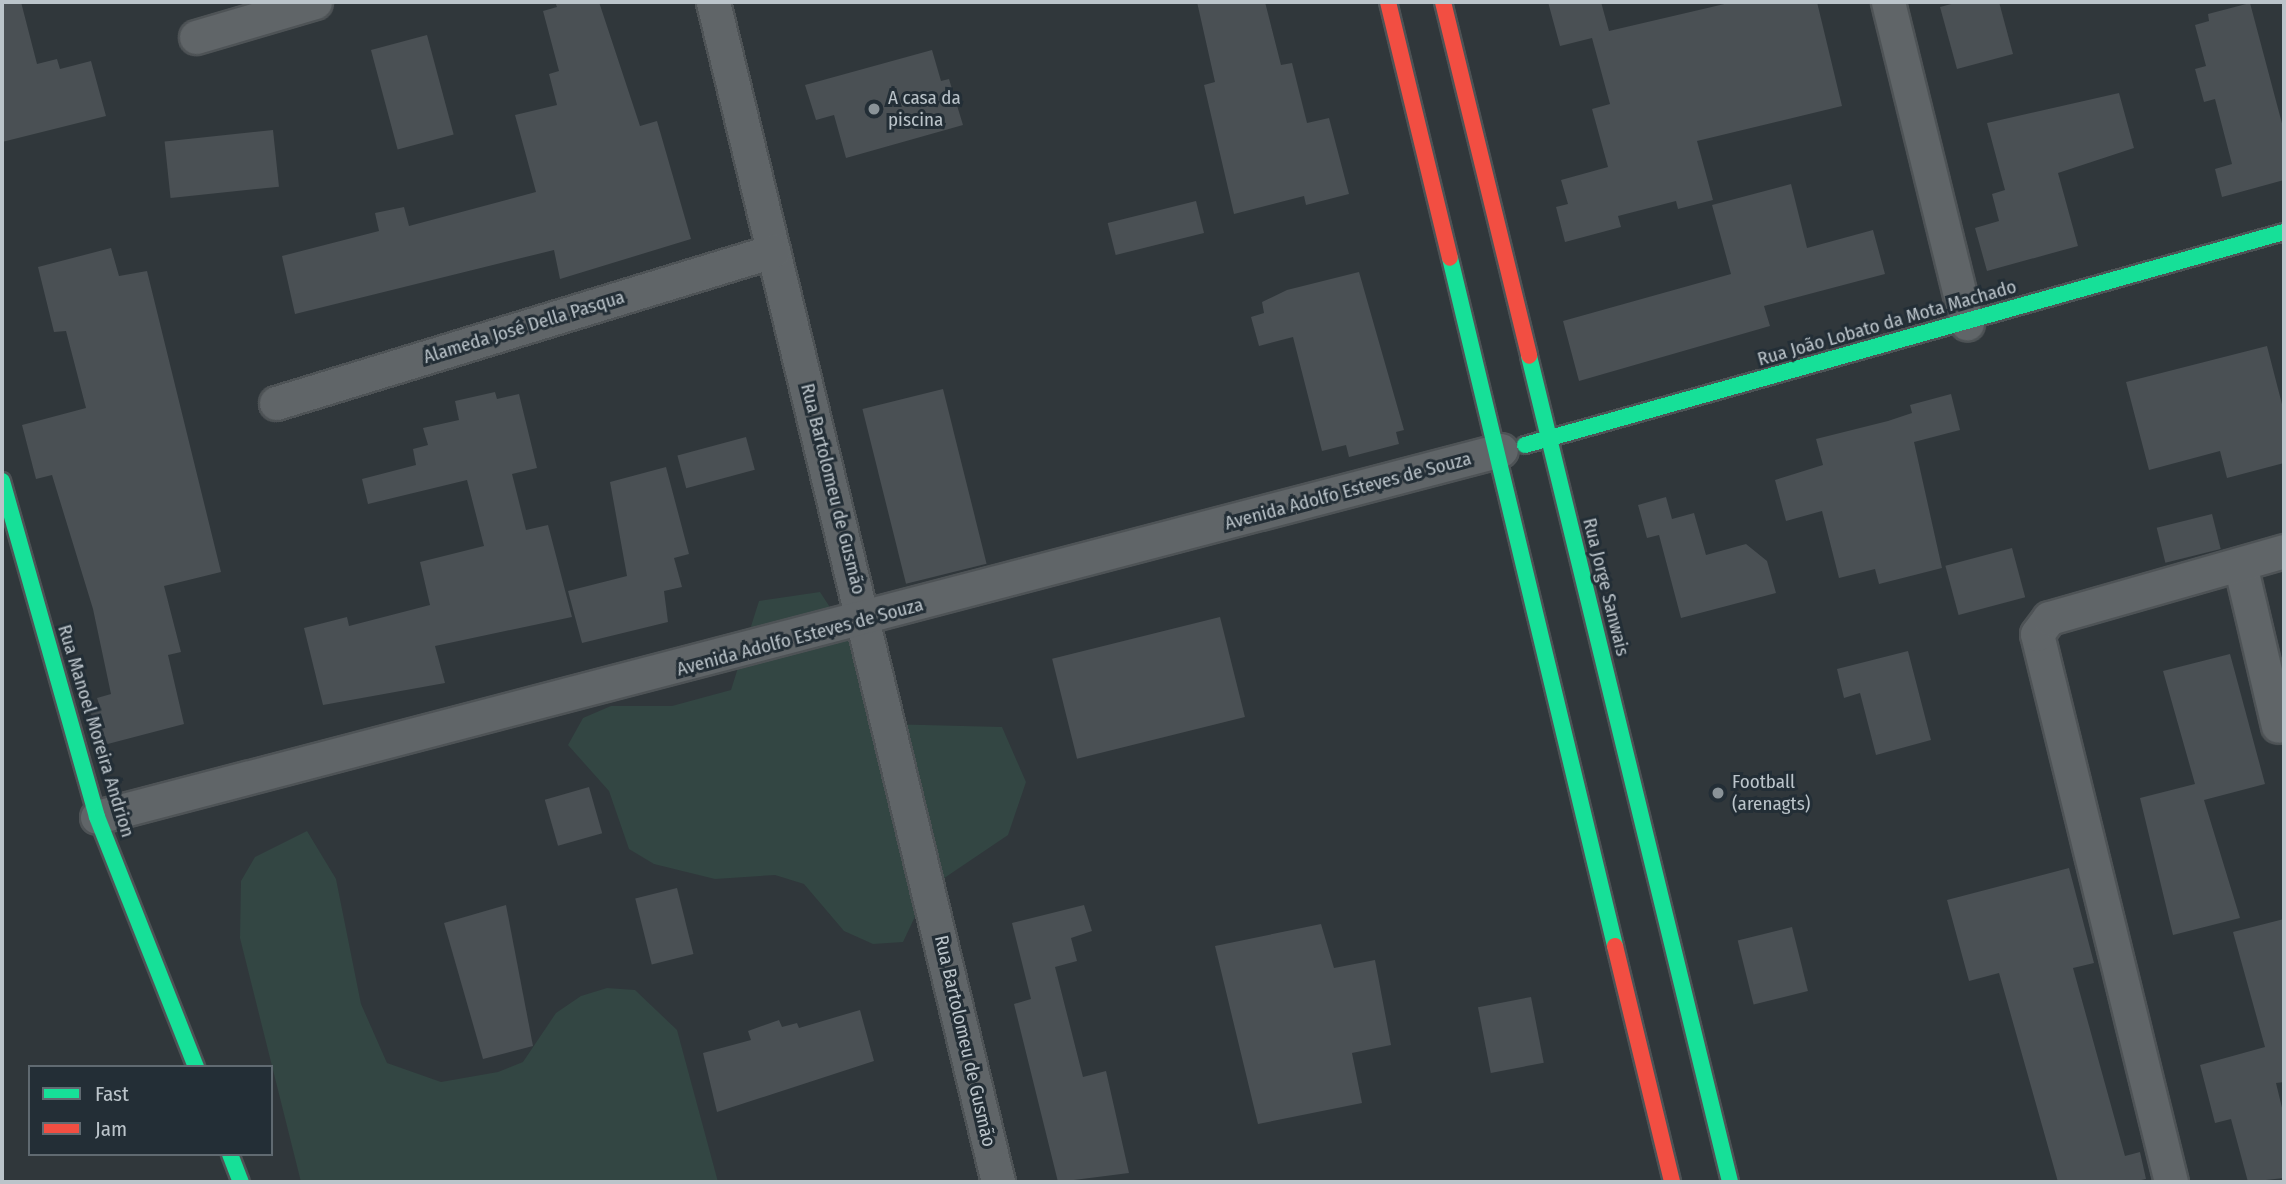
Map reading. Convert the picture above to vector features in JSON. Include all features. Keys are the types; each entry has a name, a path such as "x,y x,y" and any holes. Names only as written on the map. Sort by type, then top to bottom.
{"main road":[{"path":"1388,2 1501,450 1672,1182"},
{"name":"Rua Jorge Sanwais","path":"1443,2 1730,1182"},
{"name":"Rua João Lobato da Mota Machado","path":"1501,450 1966,323 2284,232"},
{"name":"Rua Manoel Moreira Andrion","path":"2,481 97,817 194,1065"},
{"path":"231,1156 241,1182"}],"street":[{"path":"196,37 315,2"},
{"name":"Rua Bartolomeu de Gusmão","path":"713,2 865,621 998,1182"},
{"path":"1888,2 1966,323"},
{"name":"Alameda José Della Pasqua","path":"276,403 773,251"},
{"name":"Avenida Adolfo Esteves de Souza","path":"97,817 865,621 1501,450"},
{"path":"2171,1182 2037,634 2049,618 2284,551"},
{"path":"2240,564 2278,726"}],"green space":[{"path":"820,592 852,641 884,724 1002,727 1026,782 1008,835 928,889 903,942 873,944 844,931 804,884 775,875 715,879 654,864 629,849 609,791 568,745 583,718 611,706 672,706 731,690 759,601"},
{"path":"307,831 336,879 361,1004 387,1063 441,1082 498,1072 523,1062 556,1013 581,996 607,988 635,990 677,1030 718,1182 301,1182 240,938 241,881 255,857"}],"building":[{"path":"2,2 21,2 37,64 57,59 60,69 91,61 106,116 2,142"},
{"path":"555,2 599,2 640,126 657,121 691,239 560,279 554,250 295,314 282,256 379,231 375,213 404,207 409,226 536,192 515,115 557,105 549,74 559,71 543,11 557,7"},
{"path":"1197,2 1265,2 1281,65 1292,63 1307,123 1329,118 1349,194 1306,205 1304,196 1234,214 1204,85 1215,82"},
{"path":"1548,2 1601,2 1609,31 1733,2 1817,2 1842,106 1697,141 1713,200 1678,209 1676,201 1618,216 1621,227 1565,242 1556,207 1568,204 1561,180 1608,167 1592,109 1610,104 1592,38 1560,46"},
{"path":"1959,2 1999,2 2013,54 1957,69 1940,7"},
{"path":"2250,3 2284,131 2284,180 2222,197 2215,169 2232,164 2215,99 2204,102 2195,69 2206,66 2195,25 2209,21 2208,14"},
{"path":"427,35 454,134 398,150 371,50"},
{"path":"932,50 941,81 949,79 963,125 846,158 834,115 816,120 805,85"},
{"path":"2119,93 2134,148 2058,173 2078,246 1987,271 1975,228 1999,221 1992,194 2005,190 1987,123"},
{"path":"273,130 279,187 171,198 165,141"},
{"path":"1791,184 1807,248 1873,230 1885,274 1764,306 1770,326 1579,381 1563,321 1731,274 1712,205"},
{"path":"1196,201 1204,233 1116,255 1108,223"},
{"path":"111,248 119,276 147,271 221,572 164,586 181,652 168,655 184,724 100,746 90,710 100,707 97,698 111,694 93,609 52,475 36,479 22,425 86,408 66,331 54,332 38,267"},
{"path":"1359,272 1404,430 1396,432 1399,444 1349,457 1346,445 1322,451 1293,337 1259,346 1251,317 1264,313 1262,302 1287,290"},
{"path":"2267,346 2284,412 2284,463 2227,478 2220,451 2149,470 2126,382"},
{"path":"943,389 987,564 906,584 862,409"},
{"path":"495,392 497,399 519,394 537,468 512,474 526,530 548,525 572,617 435,646 445,683 323,705 304,628 347,617 349,626 430,605 420,562 484,546 467,480 368,504 362,479 416,465 413,449 428,445 423,428 459,420 455,401"},
{"path":"1951,394 1960,430 1914,442 1942,568 1879,584 1875,569 1839,578 1822,511 1786,521 1775,480 1823,465 1816,439 1912,413 1910,405"},
{"path":"746,437 755,470 686,488 677,455"},
{"path":"666,467 689,554 674,558 682,587 664,591 668,622 582,643 568,591 627,576 610,482"},
{"path":"1666,497 1672,519 1694,513 1706,555 1746,544 1767,561 1776,593 1681,618 1659,535 1647,538 1638,505"},
{"path":"2212,514 2221,549 2165,563 2157,528"},
{"path":"2012,548 2025,597 1959,615 1945,566"},
{"path":"1220,617 1245,717 1077,759 1052,659"},
{"path":"1908,651 1931,740 1876,755 1860,693 1844,698 1837,669"},
{"path":"2230,654 2265,784 2204,800 2240,918 2173,935 2140,798 2195,784 2163,671"},
{"path":"589,787 602,833 558,846 545,800"},
{"path":"2069,868 2094,963 2073,968 2125,1156 2140,1152 2146,1179 2132,1182 2058,1182 1999,973 1969,981 1947,900"},
{"path":"677,888 693,954 652,964 635,898"},
{"path":"506,905 533,1046 483,1059 444,923"},
{"path":"1084,905 1092,931 1071,938 1077,961 1055,967 1083,1077 1106,1071 1129,1173 1058,1182 1014,1004 1031,999 1012,923"},
{"path":"2284,919 2284,1082 2276,1083 2284,1116 2284,1178 2248,1182 2231,1119 2215,1123 2200,1065 2265,1047 2233,932"},
{"path":"1321,924 1334,968 1375,960 1391,1045 1352,1053 1362,1103 1258,1124 1215,946"},
{"path":"1792,927 1808,991 1754,1005 1738,941"},
{"path":"1531,997 1544,1063 1491,1073 1478,1007"},
{"path":"860,1010 874,1061 717,1112 703,1053 751,1040 748,1031 779,1020 782,1027 797,1023 799,1028"}],"traffic: fast":[{"path":"1525,445 2284,232"},
{"path":"1450,258 1615,946"},
{"path":"1529,356 1730,1182"},
{"path":"2,481 97,817 195,1065"},
{"path":"231,1156 241,1182"}],"traffic: jam":[{"path":"1388,2 1450,258"},
{"path":"1443,2 1529,356"},
{"path":"1615,946 1672,1182"}],"place":[{"name":"A casa da piscina","path":"874,109"},
{"name":"Football (arenagts)","path":"1718,793"}]}
